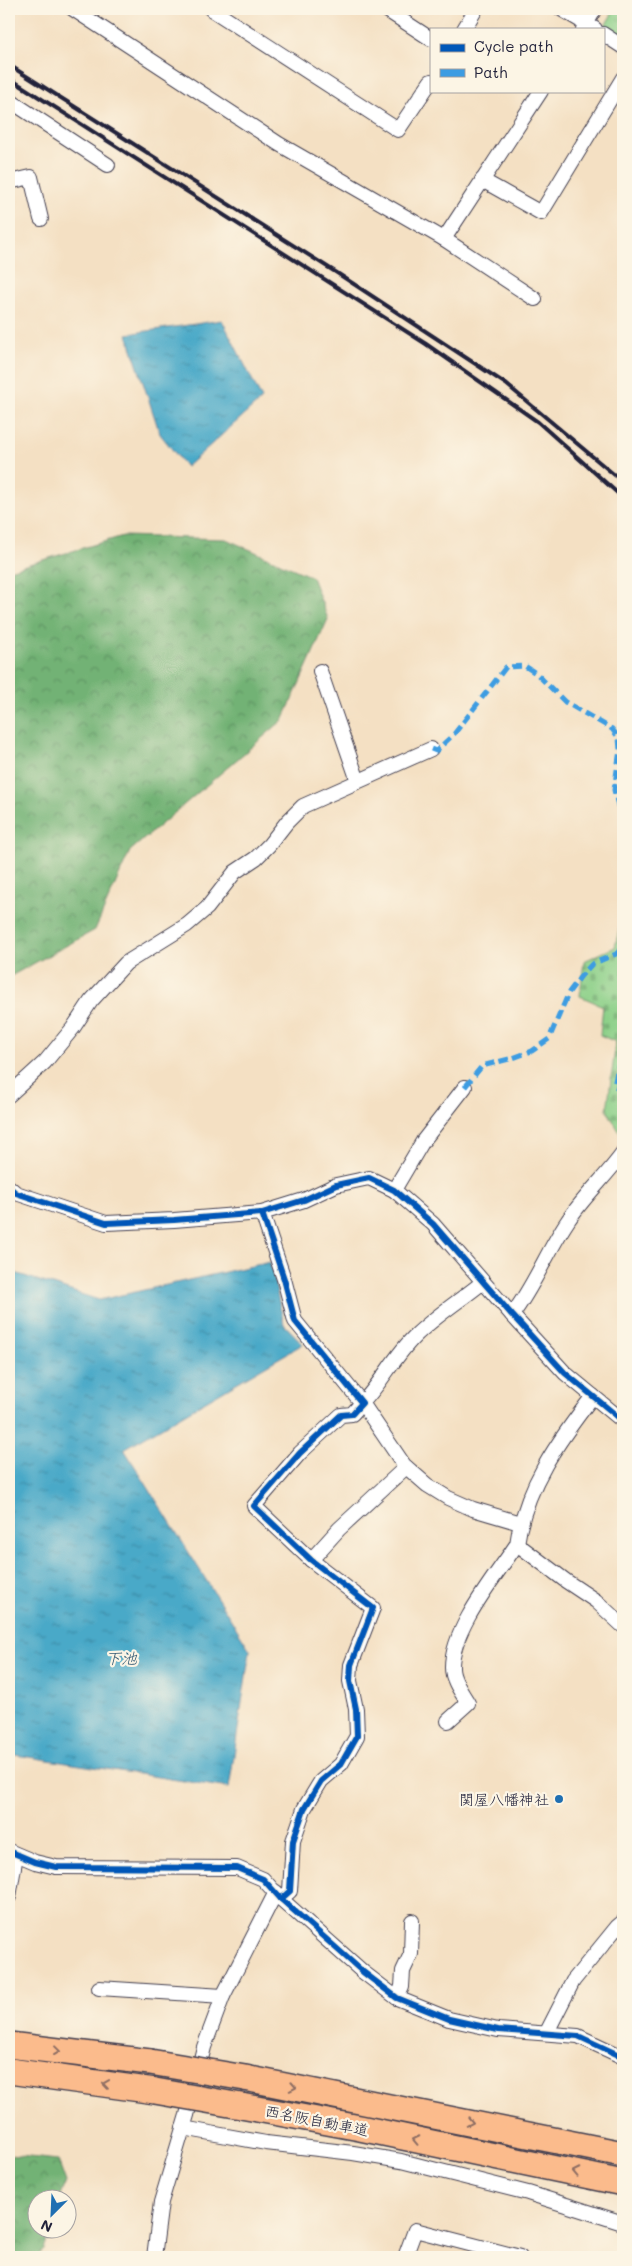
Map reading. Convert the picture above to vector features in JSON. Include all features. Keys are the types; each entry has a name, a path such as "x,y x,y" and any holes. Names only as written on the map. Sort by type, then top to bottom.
{"highway":[{"name":"西名阪自動車道","path":"9,2045 150,2062 245,2078 623,2154"},
{"name":"西名阪自動車道","path":"9,2071 154,2091 241,2106 360,2128 623,2183"}],"street":[{"path":"73,9 279,144 444,239 535,299"},
{"path":"211,9 398,130 430,82"},
{"path":"385,9 430,37"},
{"path":"465,28 476,9"},
{"path":"561,9 588,27 596,9"},
{"path":"604,35 623,47"},
{"path":"482,180 541,213 623,78"},
{"path":"444,239 540,92"},
{"path":"9,100 108,165"},
{"path":"9,182 30,177 42,219"},
{"path":"320,671 358,781"},
{"path":"9,1095 45,1062 74,1028 90,1001 126,963 187,925 207,908 235,872 262,851 303,806 431,749"},
{"path":"394,1190 423,1141 465,1087"},
{"path":"512,1315 528,1292 537,1271 566,1222 623,1152"},
{"path":"11,1194 106,1223 221,1218 262,1213 304,1200 336,1185 369,1178 394,1190 433,1224 565,1373 623,1422"},
{"path":"262,1213 284,1279 295,1322 362,1403 406,1467 426,1485 448,1498 473,1509 520,1522"},
{"path":"154,2257 161,2202 204,2047 223,1996 278,1895 290,1891 293,1841 304,1809 321,1781 341,1764 357,1736 356,1709 350,1681 351,1666 372,1608 311,1560 254,1506 300,1453 341,1414 352,1414 375,1389 397,1356 415,1336 483,1282"},
{"path":"448,1720 468,1703 452,1669 454,1651 463,1627 517,1544 520,1522 541,1471 566,1432 593,1396"},
{"path":"311,1560 339,1529 406,1467"},
{"path":"517,1544 596,1601 623,1626"},
{"path":"9,1897 12,1853 56,1867 237,1868 263,1879 278,1895 364,1972 397,1998 459,2021 498,2030 547,2032 578,2036 623,2057"},
{"path":"397,1998 402,1987 403,1970 411,1954 412,1921"},
{"path":"547,2032 573,1981 623,1922"},
{"path":"99,1988 223,1996"},
{"path":"183,2128 266,2143 353,2153 401,2161 528,2193 623,2223"},
{"path":"405,2257 415,2230 520,2257"}],"green space":[{"path":"615,9 623,9 623,41 604,28"},
{"path":"123,536 226,539 312,577 328,619 283,720 130,851 95,930 9,977 9,570"},
{"path":"623,912 623,1138 607,1110 616,1042 600,1035 603,1006 580,996 584,961 615,947"},
{"path":"9,2155 58,2160 66,2182 64,2188 28,2188 28,2238 48,2238 44,2250 36,2257 9,2257"}],"water":[{"path":"222,320 262,399 186,467 160,434 127,334"},
{"name":"下池","path":"270,1262 284,1324 303,1344 124,1449 250,1650 229,1788 9,1754 9,1271 99,1300"}],"railway":[{"path":"9,65 337,273 506,384 623,482"},
{"path":"9,78 426,344 538,422 623,498"}],"marked path":[{"path":"431,749 436,751 454,734 506,667 525,666 537,674 565,702 612,729 619,738 620,750 614,790 623,825"},
{"path":"465,1087 482,1066 532,1051 549,1039 569,992 581,976 592,964 616,954 623,948"},
{"path":"623,1043 614,1086 623,1089"}],"cycle path":[{"path":"9,1187 16,1193 106,1223 262,1213 304,1200 336,1185 369,1178 394,1190 433,1224 565,1373 623,1421"},
{"path":"262,1213 284,1279 295,1321 362,1403 352,1414 341,1415 300,1453 254,1506 311,1560 373,1608 351,1665 350,1681 356,1709 357,1736 341,1764 321,1781 304,1809 293,1841 290,1891 281,1899"},
{"path":"9,1851 35,1862 56,1867 237,1868 263,1879 281,1899 363,1972 397,1998 449,2019 498,2030 578,2036 623,2057"}],"place":[{"name":"関屋八幡神社","path":"559,1799"}]}
